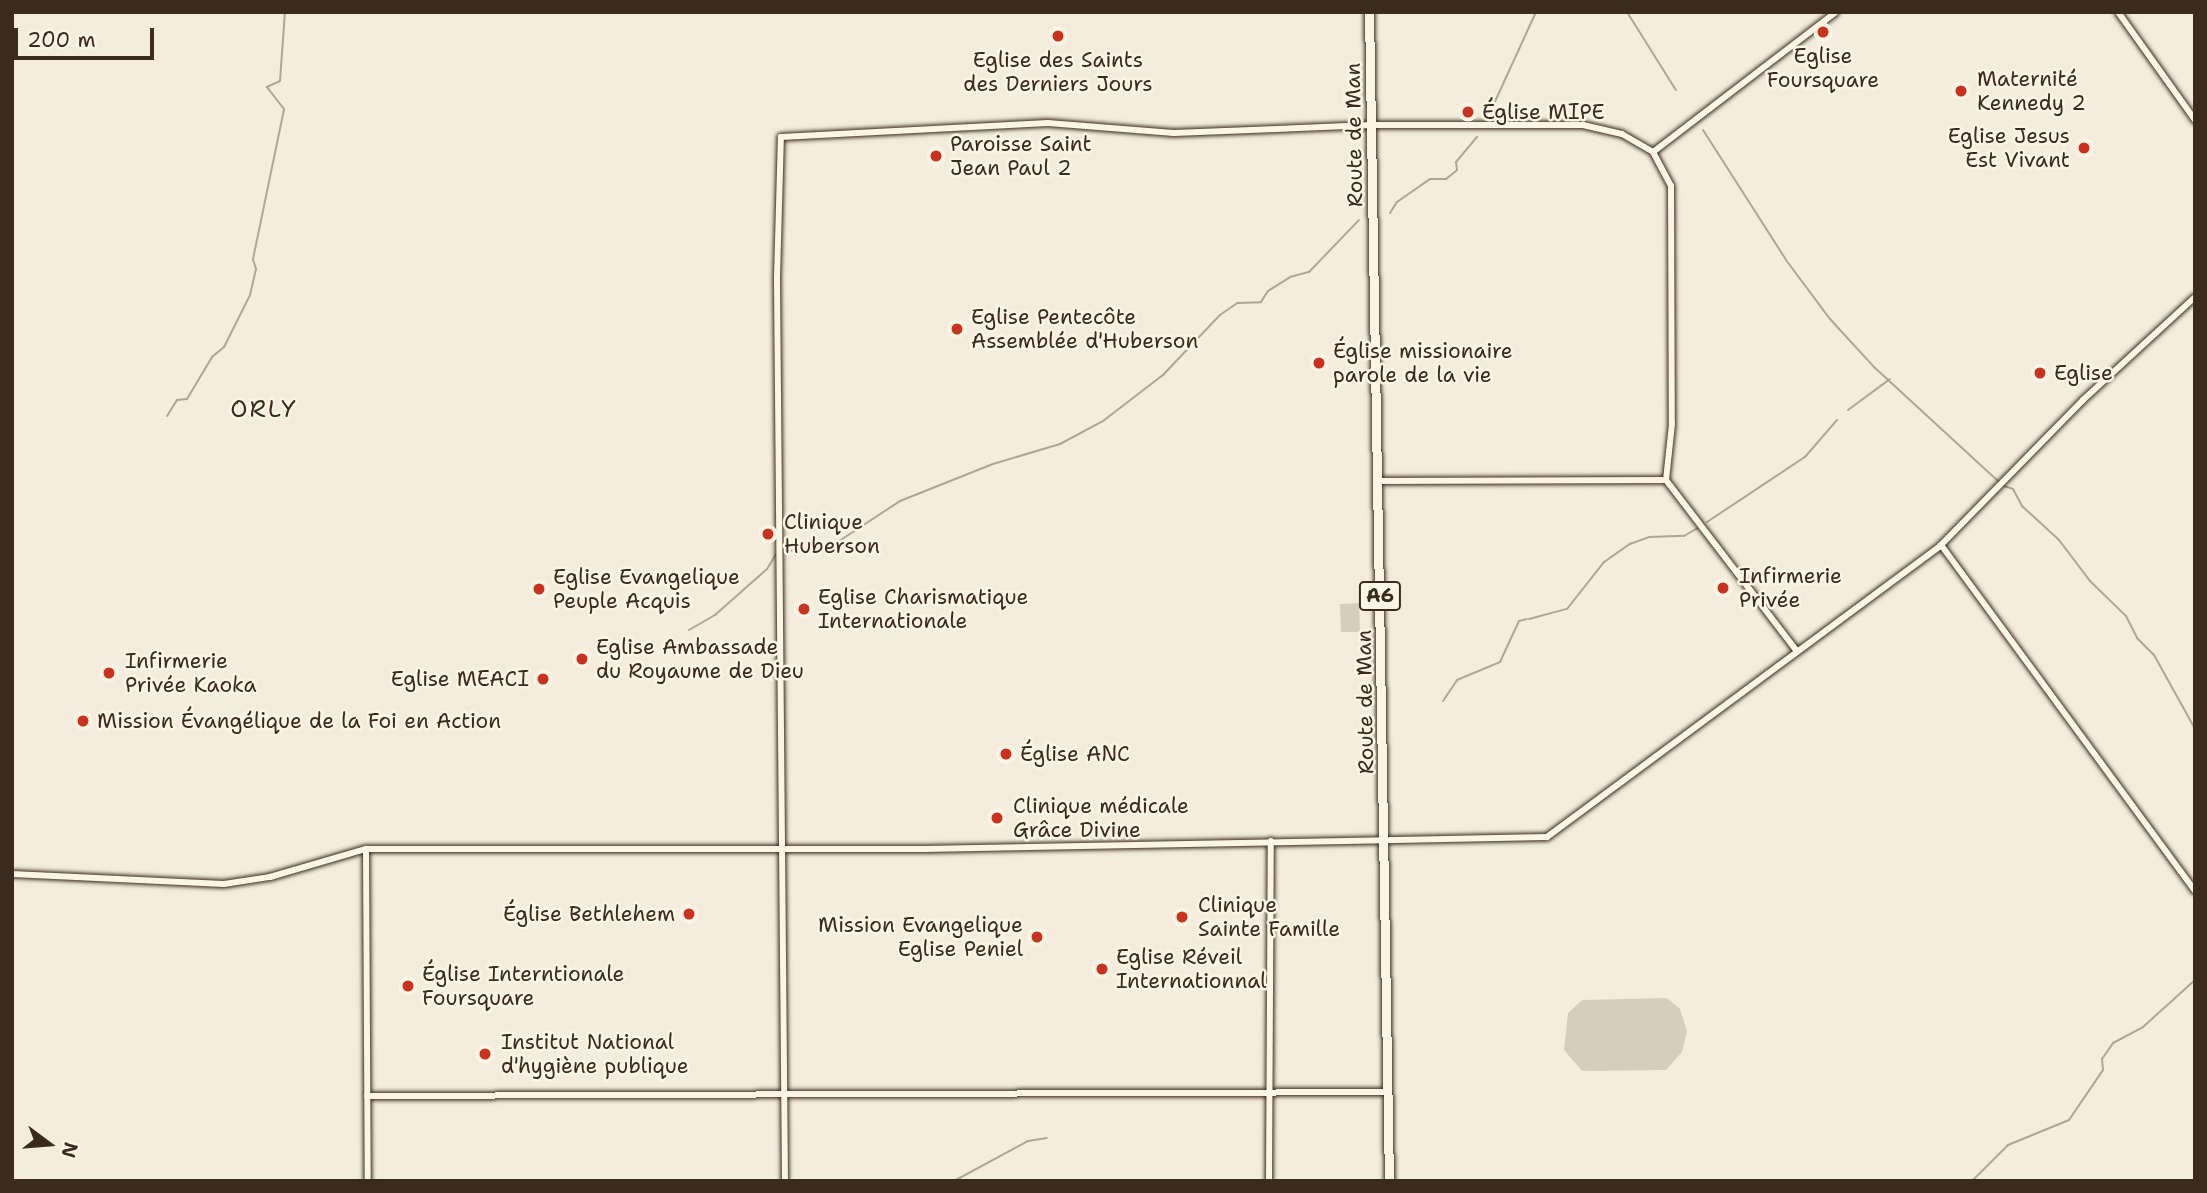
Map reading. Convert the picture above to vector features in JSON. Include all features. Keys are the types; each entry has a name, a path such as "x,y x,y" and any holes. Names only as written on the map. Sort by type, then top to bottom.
{"highway":[{"name":"Route de Man","path":"1369,12 1389,1181"}],"street":[{"path":"1653,152 1836,12"},
{"path":"2118,12 2195,120"},
{"path":"786,1181 777,286 781,137 985,124 1068,124 1174,133 1371,125 1583,125 1622,134 1653,152 1668,176 1672,204 1672,424 1666,480 1796,650"},
{"path":"12,874 224,884 270,877 366,849 784,850 1385,837 1547,837 1941,545 2082,400 2195,297"},
{"path":"1378,481 1666,480"},
{"path":"1941,545 2195,891"},
{"path":"1269,1181 1271,841"},
{"path":"366,849 368,1181"},
{"path":"367,1096 1388,1092"}],"shaded area":[{"path":"1359,603 1360,632 1341,632 1340,604"},
{"path":"1667,998 1680,1009 1687,1031 1682,1052 1666,1070 1582,1071 1564,1050 1568,1013 1582,1000"}],"waterway":[{"path":"167,416 177,400 187,399 212,357 224,347 250,295 256,269 253,259 284,109 267,87 280,81 285,12"},
{"path":"1487,119 1536,12"},
{"path":"1627,12 1676,90"},
{"path":"1703,130 1786,260 1830,319 1874,367 2000,483"},
{"path":"1390,213 1397,202 1430,179 1446,179 1457,170 1456,162 1477,137"},
{"path":"786,551 830,547 900,501 993,464 1060,444 1103,421 1163,375 1220,315 1237,303 1261,302 1268,291 1290,277 1309,272 1359,220"},
{"path":"1848,410 1890,379"},
{"path":"1707,522 1805,457 1837,420"},
{"path":"2004,486 2013,489 2022,506 2059,540 2090,581 2126,616 2137,638 2154,655 2195,729"},
{"path":"1529,619 1567,609 1604,562 1630,544 1649,537 1684,536 1698,528"},
{"path":"689,630 715,615 767,569 776,554"},
{"path":"1443,701 1457,680 1500,662 1519,621 1527,619"},
{"path":"1972,1181 2008,1145 2069,1120 2103,1070 2102,1059 2113,1043 2143,1027 2195,980"},
{"path":"954,1181 1028,1141 1047,1138"}],"place":[{"name":"Eglise Foursquare","path":"1823,32"},
{"name":"Eglise des Saints des Derniers Jours","path":"1058,36"},
{"name":"Maternité Kennedy 2","path":"1961,91"},
{"name":"Église MIPE","path":"1468,112"},
{"name":"Eglise Jesus Est Vivant","path":"2084,148"},
{"name":"Paroisse Saint Jean Paul 2","path":"936,156"},
{"name":"Eglise Pentecôte Assemblée d'Huberson","path":"957,329"},
{"name":"Église missionaire parole de la vie","path":"1319,363"},
{"name":"Eglise","path":"2040,373"},
{"name":"Clinique Huberson","path":"768,534"},
{"name":"Infirmerie Privée","path":"1723,588"},
{"name":"Eglise Evangelique Peuple Acquis","path":"539,589"},
{"name":"Eglise Charismatique Internationale","path":"804,609"},
{"name":"Eglise Ambassade du Royaume de Dieu","path":"582,659"},
{"name":"Infirmerie Privée Kaoka","path":"109,673"},
{"name":"Eglise MEACI","path":"543,679"},
{"name":"Mission Évangélique de la Foi en Action","path":"83,721"},
{"name":"Église ANC","path":"1006,754"},
{"name":"Clinique médicale Grâce Divine","path":"997,818"},
{"name":"Église Bethlehem","path":"689,914"},
{"name":"Clinique Sainte Famille","path":"1182,917"},
{"name":"Mission Evangelique Eglise Peniel","path":"1037,937"},
{"name":"Eglise Réveil Internationnal","path":"1102,969"},
{"name":"Église Interntionale Foursquare","path":"408,986"},
{"name":"Institut National d'hygiène publique","path":"485,1054"}],"district":[{"name":"ORLY","path":"264,410"}]}
